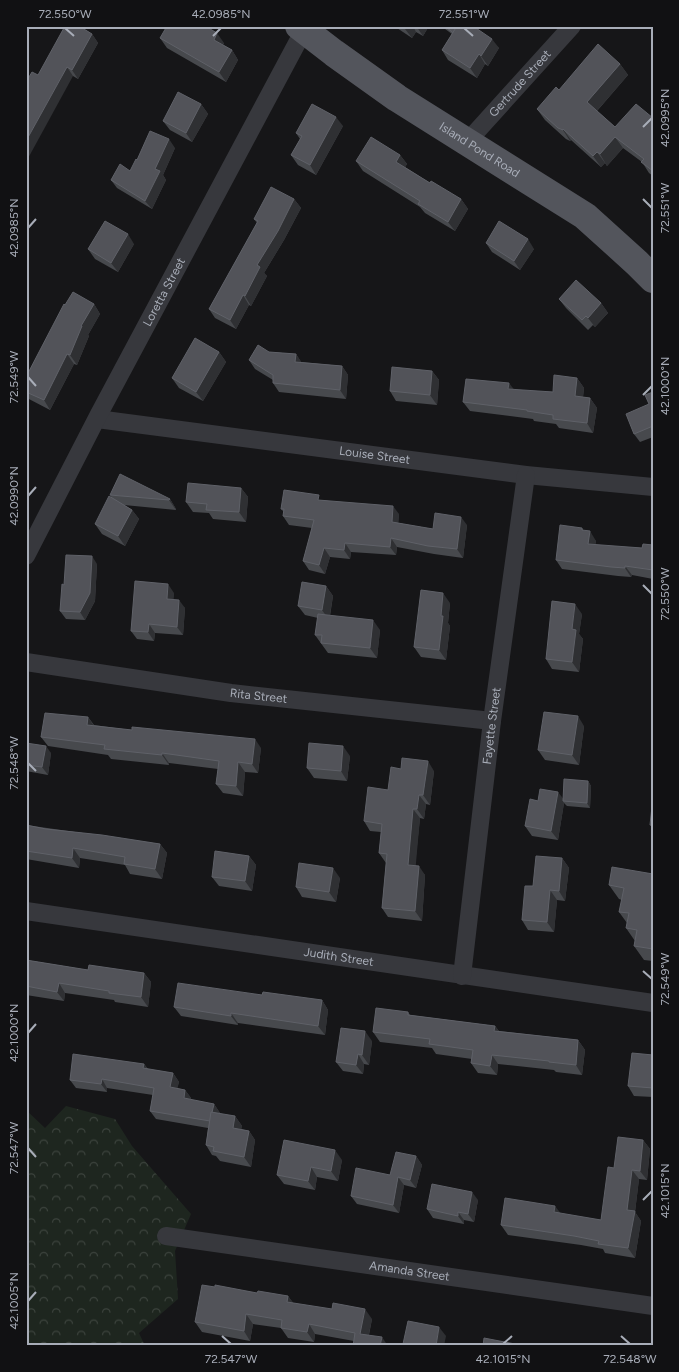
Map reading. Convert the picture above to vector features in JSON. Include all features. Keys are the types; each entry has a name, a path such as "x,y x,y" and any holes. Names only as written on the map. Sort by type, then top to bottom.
{"main road":[{"name":"Island Pond Road","path":"302,28 397,98 584,216 653,279"}],"street":[{"name":"Gertrude Street","path":"467,142 572,26"},
{"name":"Loretta Street","path":"26,556 302,28"},
{"name":"Louise Street","path":"97,419 526,475 653,487"},
{"name":"Fayette Street","path":"462,976 492,721 526,475"},
{"name":"Rita Street","path":"26,662 231,693 492,721"},
{"name":"Judith Street","path":"26,911 653,1003"},
{"name":"Amanda Street","path":"166,1236 653,1306"}],"green space":[{"path":"66,1106 115,1119 132,1146 191,1214 175,1251 178,1299 139,1333 145,1346 26,1346 26,1110 45,1128"}],"building":[{"path":"65,26 79,26 92,34 72,70 67,67 26,141 26,82 32,72 38,75"},
{"path":"167,26 205,26 217,33 214,40 232,50 219,72 160,38"},
{"path":"445,26 457,26 453,33"},
{"path":"457,26 473,26 492,39 481,56 479,54 470,68 442,50"},
{"path":"598,44 620,64 587,102 615,127 636,104 653,118 653,171 641,162 644,159 615,137 600,154 597,152 593,156 537,109 556,87 559,90"},
{"path":"178,92 201,104 186,133 163,121"},
{"path":"312,104 336,117 310,165 291,155 302,136 296,133"},
{"path":"150,131 169,139 155,169 160,171 145,201 111,180 120,164 130,171"},
{"path":"371,137 400,155 396,162 461,199 448,222 418,204 420,201 356,161"},
{"path":"271,187 294,199 278,231 257,265 260,267 245,296 243,295 230,320 209,309 258,221 254,219"},
{"path":"105,221 128,234 111,263 88,249"},
{"path":"499,221 528,239 514,261 486,243"},
{"path":"576,280 601,303 588,318 586,316 582,320 559,299"},
{"path":"73,292 94,304 81,326 70,355 67,354 44,400 26,392 26,377 64,304"},
{"path":"195,338 219,352 196,392 172,378"},
{"path":"258,345 269,352 296,354 295,362 342,366 340,390 273,383 273,375 249,360"},
{"path":"392,367 432,371 430,395 390,391"},
{"path":"554,375 577,378 575,396 590,398 587,423 553,419 553,415 527,410 463,402 466,379 509,383 508,389 553,392"},
{"path":"653,392 653,426 634,434 626,414 649,404 645,395"},
{"path":"120,474 170,499 110,495"},
{"path":"188,483 241,488 239,512 206,510 207,504 186,502"},
{"path":"284,490 319,495 318,500 393,506 392,522 433,529 435,513 461,517 457,549 428,546 391,538 390,547 345,543 344,550 324,548 319,565 303,561 314,520 283,516 284,509 281,509"},
{"path":"109,496 132,510 118,536 95,524"},
{"path":"560,525 590,531 588,544 642,548 643,544 653,545 653,570 556,560"},
{"path":"66,555 92,556 90,593 80,612 60,611"},
{"path":"135,581 168,584 167,599 179,600 177,627 149,624 148,632 131,631"},
{"path":"302,582 326,586 322,610 298,606"},
{"path":"421,590 443,593 441,616 443,616 439,650 414,647"},
{"path":"552,601 575,604 572,629 576,630 572,662 546,659"},
{"path":"318,614 373,620 370,648 321,643 322,635 315,635"},
{"path":"544,712 578,716 572,755 538,750"},
{"path":"45,713 88,717 87,725 132,730 132,727 255,739 252,764 238,762 236,786 216,784 219,761 162,753 162,755 104,749 105,745 41,737"},
{"path":"26,743 46,746 42,767 26,765"},
{"path":"309,743 343,746 341,771 307,768"},
{"path":"402,758 428,761 423,795 419,795 417,809 413,809 408,865 419,866 415,911 382,908 387,854 379,853 382,824 364,821 368,787 388,790 391,767 401,769"},
{"path":"564,779 588,781 587,803 563,801"},
{"path":"540,789 558,792 551,831 525,826 530,799 538,801"},
{"path":"653,797 653,826 650,825"},
{"path":"26,825 160,844 155,869 124,864 125,857 73,848 72,858 26,851"},
{"path":"215,851 249,856 245,881 212,877"},
{"path":"536,856 562,858 559,891 550,890 547,922 522,920 525,886 533,886"},
{"path":"299,863 333,868 329,892 296,887"},
{"path":"612,867 653,874 653,949 634,946 637,930 626,928 629,913 619,912 624,888 609,885"},
{"path":"26,960 88,970 89,965 144,973 141,997 59,983 57,992 26,986"},
{"path":"178,983 262,995 263,992 322,1000 318,1026 231,1013 231,1016 174,1007"},
{"path":"376,1008 408,1012 408,1015 495,1026 494,1031 578,1040 576,1065 492,1055 490,1066 471,1063 473,1050 429,1044 430,1039 373,1032"},
{"path":"341,1028 365,1031 362,1055 358,1054 356,1065 336,1062"},
{"path":"632,1053 653,1055 653,1088 628,1086"},
{"path":"73,1054 144,1064 143,1068 173,1073 170,1087 185,1090 184,1098 214,1104 210,1121 150,1111 154,1088 102,1079 101,1084 70,1080"},
{"path":"211,1112 235,1116 233,1128 249,1131 244,1157 213,1151 214,1147 206,1145"},
{"path":"618,1137 643,1140 640,1171 632,1170 627,1210 635,1211 628,1248 598,1244 599,1241 574,1236 501,1225 505,1198 555,1206 554,1212 601,1220 608,1167 614,1168"},
{"path":"284,1140 335,1150 331,1171 311,1167 308,1181 277,1175"},
{"path":"396,1152 416,1156 410,1180 398,1177 393,1205 351,1196 356,1168 390,1175"},
{"path":"432,1184 472,1192 468,1214 458,1212 458,1216 427,1209"},
{"path":"202,1285 215,1287 215,1285 257,1293 258,1291 288,1296 287,1302 332,1309 333,1303 365,1309 360,1334 382,1337 380,1346 353,1346 355,1333 309,1324 307,1332 281,1328 282,1320 246,1314 244,1331 195,1322"},
{"path":"408,1321 439,1327 436,1346 403,1344"},
{"path":"484,1338 515,1344 514,1346 483,1346"}]}
